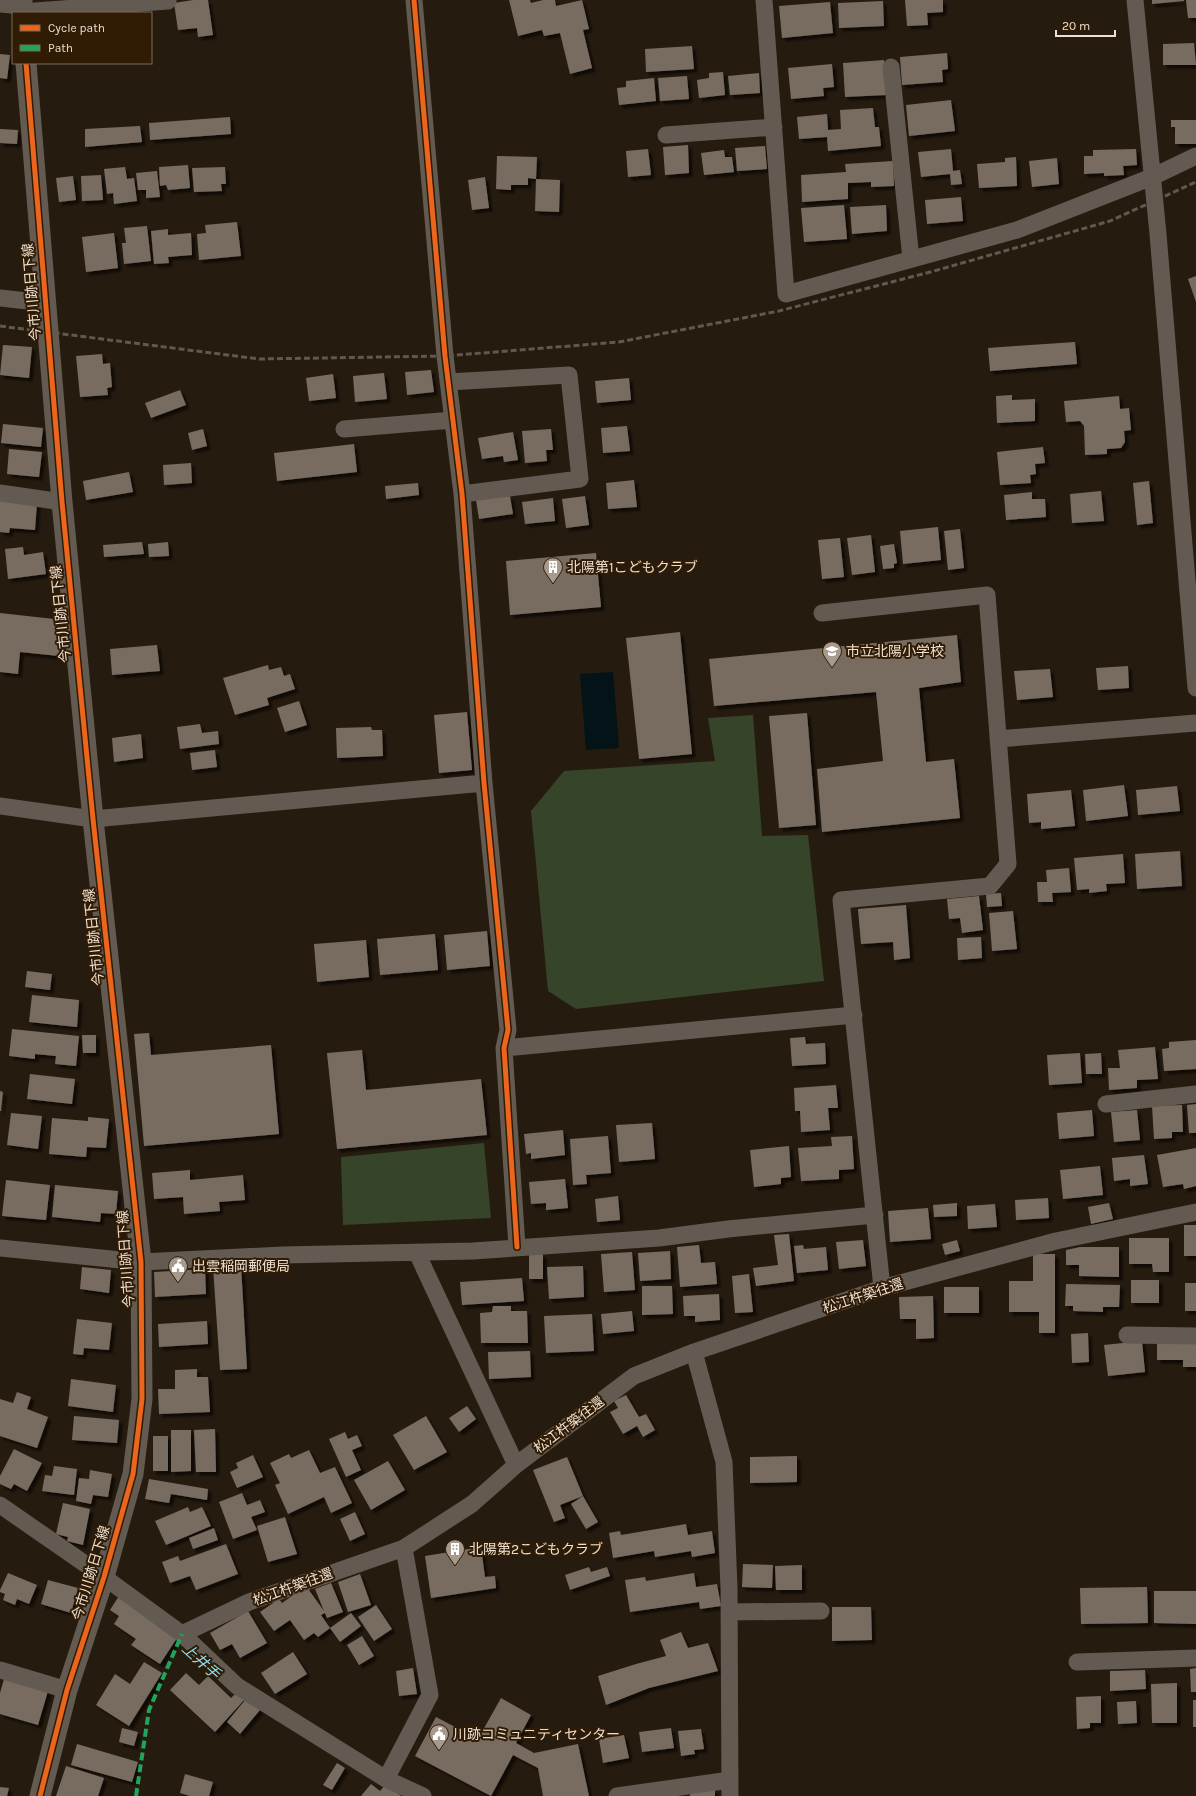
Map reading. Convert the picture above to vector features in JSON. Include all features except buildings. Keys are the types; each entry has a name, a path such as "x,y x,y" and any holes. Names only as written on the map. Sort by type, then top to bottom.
{"street":[{"path":"414,0 448,382 462,494 484,783 508,1030 504,1048 517,1247"},
{"path":"765,0 786,294 1017,230 1152,177 1196,156"},
{"path":"1135,0 1152,177 1196,688"},
{"path":"0,4 22,8 168,1"},
{"name":"今市川跡日下線","path":"26,64 62,502 93,819 142,1262 142,1399 133,1474 104,1577 67,1690 40,1796"},
{"path":"892,67 911,259"},
{"path":"666,135 774,127"},
{"path":"0,298 45,302"},
{"path":"448,382 569,375 580,479 462,494"},
{"path":"344,429 453,420"},
{"path":"0,493 62,502"},
{"path":"822,613 987,596 1008,864 990,886 841,900 882,1288"},
{"path":"998,739 1196,723"},
{"path":"0,806 93,819 484,783"},
{"path":"504,1048 854,1015"},
{"path":"1106,1104 1196,1094"},
{"name":"松江杵築往還","path":"182,1634 249,1602 404,1548 472,1504 516,1465 634,1376 694,1352 882,1288 1056,1241 1196,1212"},
{"path":"0,1248 142,1262 282,1255 417,1253 659,1238 728,1229 874,1215"},
{"path":"417,1253 516,1465"},
{"path":"1127,1335 1196,1336"},
{"path":"617,1796 730,1788 729,1612 724,1462 694,1352"},
{"path":"0,1505 104,1577 182,1634 237,1686 386,1779 423,1796"},
{"path":"386,1779 430,1695 404,1548"},
{"path":"729,1612 821,1611"},
{"path":"1077,1662 1196,1658"},
{"path":"0,1670 67,1690"}],"green space":[{"path":"753,715 762,836 808,835 824,981 576,1009 548,991 531,811 564,771 715,761 708,718"},
{"path":"484,1143 491,1218 343,1225 341,1157"}],"shaded area":[{"path":"613,672 619,748 586,750 580,674"}],"railway":[{"path":"0,326 259,359 445,356 619,342 779,311 934,271 1110,221 1196,182"}],"marked path":[{"path":"136,1796 149,1710 182,1634"}],"cycle path":[{"path":"414,0 445,356 462,494 484,783 508,1030 504,1048 517,1247"},
{"path":"26,64 62,502 93,819 141,1262 142,1399 133,1474 104,1577 67,1690 40,1796"}],"place":[{"name":"北陽第1こどもクラブ","path":"553,584"},
{"name":"市立北陽小学校","path":"832,668"},
{"name":"出雲稲岡郵便局","path":"178,1283"},
{"name":"北陽第2こどもクラブ","path":"455,1566"},
{"name":"川跡コミュニティセンター","path":"439,1751"}],"water label":[{"name":"上井手","path":"201,1661"}]}
